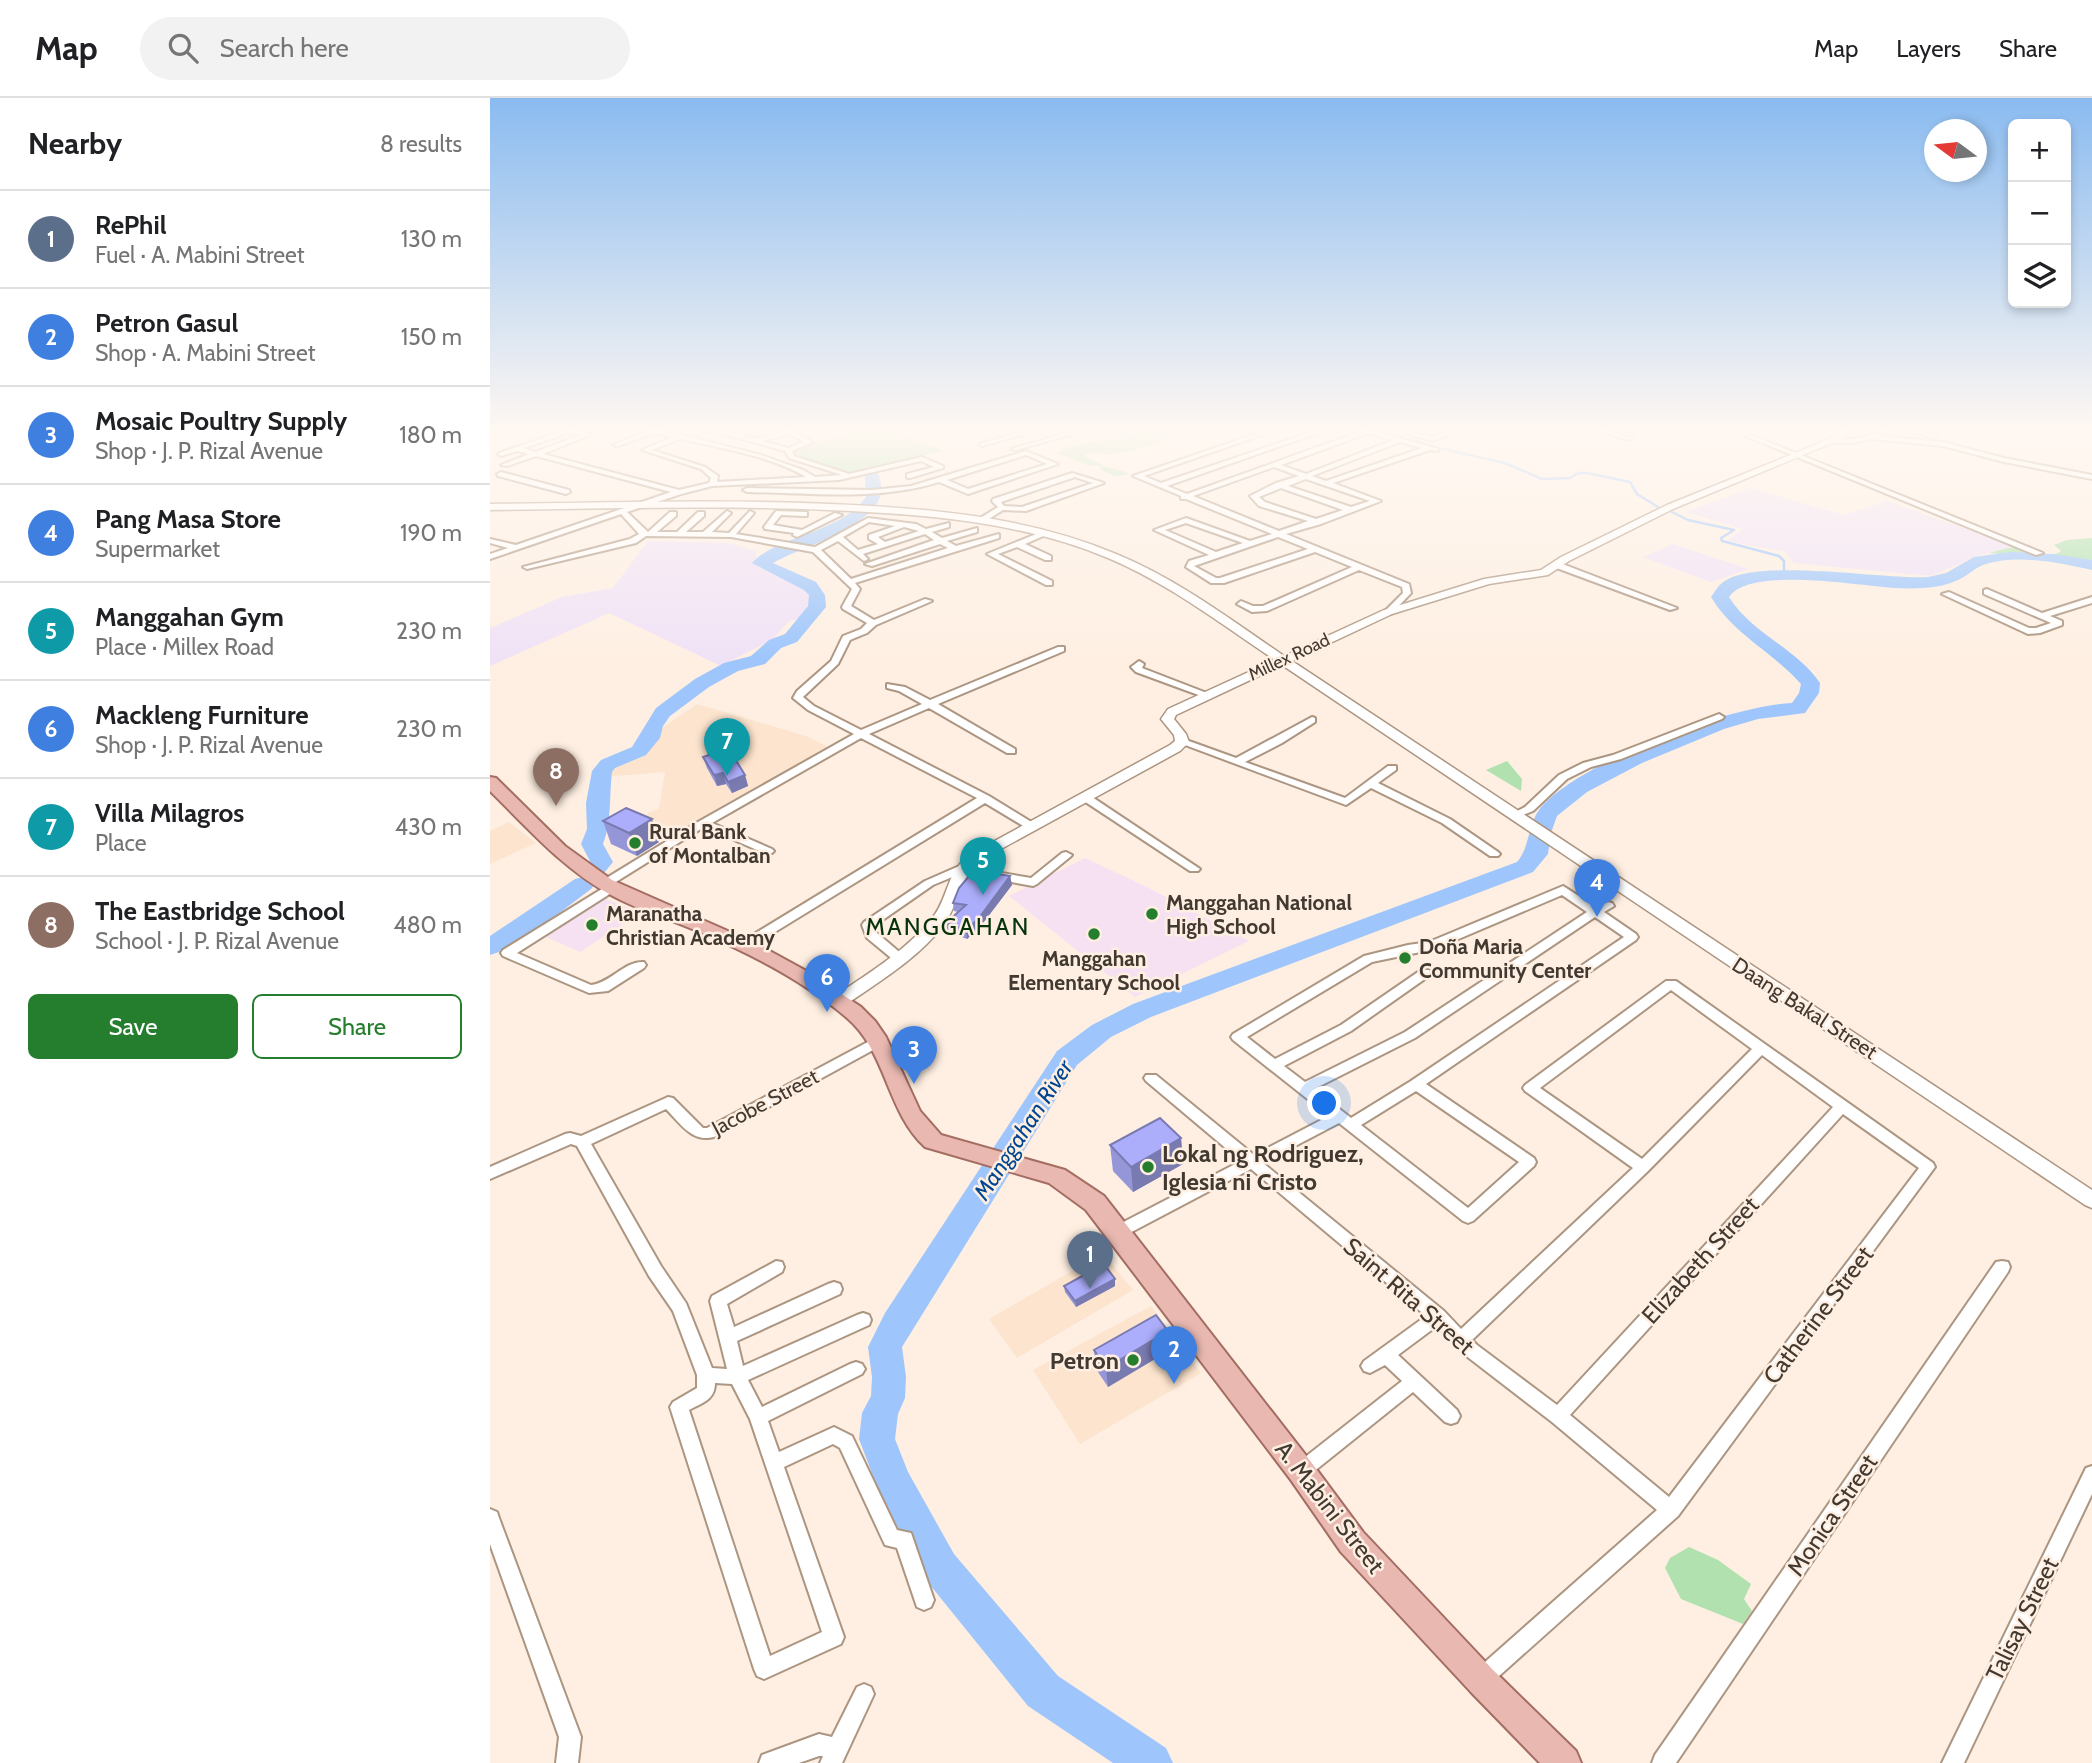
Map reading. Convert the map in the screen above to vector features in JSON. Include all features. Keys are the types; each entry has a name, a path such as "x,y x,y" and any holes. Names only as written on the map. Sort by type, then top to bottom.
{"main road":[{"name":"A. Mabini Street","path":"490,782 575,865 608,886 745,945 855,1012 879,1041 919,1130 933,1141 1057,1176 1095,1203 1301,1471 1352,1542 1482,1681 1564,1763"}],"street":[{"path":"490,557 639,506"},
{"name":"Daang Bakal Street","path":"490,507 639,506 865,512 1044,534 1086,546 1131,565 1169,585 1281,659 2092,1200"},
{"path":"869,564 941,541 978,525 1002,508 1023,509 1033,506"},
{"path":"1208,506 1406,586 1408,593 1388,612"},
{"path":"1267,506 1318,522"},
{"path":"1339,506 1348,509"},
{"path":"1315,549 1221,581 1214,581 1190,567 1249,543 1360,506"},
{"name":"Millex Road","path":"1182,742 1180,734 1167,719 1172,712 1281,659 1388,612 1488,581 1536,576 1673,506"},
{"path":"1924,506 2039,552"},
{"path":"623,512 647,534 731,535 816,550 856,589 846,607 873,623"},
{"path":"816,550 838,537 865,512 927,531 955,549"},
{"path":"705,535 727,513"},
{"path":"731,535 750,513"},
{"path":"802,532 768,527 779,513 804,514 799,520 819,524"},
{"path":"527,567 633,541 673,514"},
{"path":"678,534 701,514"},
{"path":"780,543 838,515"},
{"path":"1216,555 1158,530 1186,520 1249,543"},
{"path":"885,545 872,537 905,525"},
{"path":"858,554 946,525"},
{"path":"1044,534 990,554 1049,583"},
{"path":"851,582 996,536"},
{"path":"838,537 881,572"},
{"path":"490,541 517,548"},
{"path":"1018,544 1048,558"},
{"path":"1557,565 1673,608"},
{"path":"1241,604 1251,609 1264,609 1358,567"},
{"path":"1946,594 2028,631 2037,631 2059,623 1987,592"},
{"path":"2043,615 2092,600"},
{"path":"928,601 873,623 868,629 846,638 835,662 800,693 798,698 811,708 985,798 1029,825"},
{"path":"640,965 617,981 596,989 508,953 704,823 863,733 1061,649"},
{"path":"1139,664 1136,667 1139,670 1207,695"},
{"path":"890,686 930,705 1011,751"},
{"path":"1516,816 1529,809 1563,777 1587,765 1617,757 1719,717"},
{"path":"1236,762 1312,720"},
{"path":"900,959 871,935 868,925 929,883 961,869 974,858 1029,825 1165,755 1182,742 1346,802 1392,768"},
{"path":"1371,785 1446,821 1494,854"},
{"path":"1085,797 1194,869"},
{"path":"745,945 985,798"},
{"path":"704,823 768,850"},
{"path":"961,869 1033,882 1066,855"},
{"path":"838,1002 900,959 936,925 948,907 961,869"},
{"path":"1118,1232 1252,1164 1344,1121 1416,1084 1632,937 1563,890 1431,946 1408,948 1368,959 1238,1037 1302,1089 1344,1121 1468,1217 1529,1162 1416,1084"},
{"path":"1302,1089 1410,1035 1594,912 1608,906"},
{"path":"1274,1065 1346,1028 1426,973"},
{"name":"Catherine Street","path":"1482,1681 1671,1510 1928,1170 1926,1164 1671,984 1530,1088 1643,1167"},
{"name":"Jacobe Street","path":"582,1142 668,1102 699,1133 709,1133 879,1041"},
{"path":"1460,1339 1643,1167 1762,1047"},
{"name":"Saint Rita Street","path":"1151,1078 1438,1316 1460,1339 1671,1510"},
{"name":"Elizabeth Street","path":"1558,1416 1843,1105"},
{"path":"490,1173 570,1138 582,1142 655,1271 680,1308 706,1375 706,1392 680,1407 764,1668 834,1637 758,1417 737,1377 718,1301 776,1268"},
{"name":"Monica Street","path":"1663,1763 2002,1267"},
{"path":"727,1338 834,1289"},
{"path":"1370,1366 1438,1316"},
{"path":"706,1375 737,1377 863,1320"},
{"path":"1385,1355 1451,1416"},
{"path":"758,1417 856,1369"},
{"path":"1301,1471 1414,1381"},
{"path":"774,1463 834,1435 846,1442 892,1539 904,1539 924,1600"},
{"name":"Talisay Street","path":"1953,1763 2092,1474"},
{"path":"490,1518 570,1737 568,1763"},
{"path":"770,1763 819,1745 834,1755 864,1694"}],"shaded area":[{"path":"1703,506 1812,506 1844,515 1873,506 1900,506 2015,546 1977,556 1931,576 1794,563 1785,552 1727,541 1743,529 1686,512"},
{"path":"648,541 728,543 756,551 757,566 806,588 810,600 802,618 789,621 773,639 721,666 609,613 490,666 490,628 562,597 613,588"},
{"path":"1673,544 1749,569 1711,582 1643,557"},
{"path":"697,704 806,736 828,747 662,841 642,831 648,813 659,809 665,772 604,777 610,765 643,751 662,728"},
{"path":"509,822 536,843 490,864 490,831"},
{"path":"1085,858 1149,888 1249,941 1135,997 1009,896"},
{"name":"Maranatha Christian Academy","path":"604,898 640,913 580,952 544,936"},
{"path":"1103,1253 1133,1290 1017,1358 989,1319"},
{"path":"1151,1306 1201,1373 1080,1444 1033,1370"}],"green space":[{"path":"2092,538 2092,563 1989,553 2018,547 2050,555 2061,551 2054,545 2067,540"},
{"path":"1507,761 1522,779 1521,791 1486,770"},
{"path":"1689,1547 1718,1560 1751,1584 1744,1599 1752,1611 1743,1624 1681,1599 1665,1568 1670,1558"}],"building":[{"path":"729,749 745,775 728,782 723,773 714,775 703,757 709,755 708,752"},
{"path":"626,808 652,819 629,833 603,821"},
{"path":"974,870 1010,876 979,918 966,930 946,923 966,905 953,903 959,888"},
{"path":"1160,1118 1181,1138 1131,1167 1110,1145"},
{"path":"1104,1264 1115,1279 1075,1301 1064,1286"},
{"path":"1156,1315 1168,1331 1106,1368 1094,1350"}],"waterway":[{"path":"596,868 602,862 592,844 598,829 597,803 602,771 608,764 639,751 650,738 653,725 663,712 702,683 731,667 758,660 775,644 791,638 817,607 817,595 810,586 760,563 840,525 868,506"},
{"path":"1670,511 1688,520 1734,530 1721,538 1722,541 1779,556 1784,561 1784,575"},
{"name":"Manggahan River","path":"1151,1763 1043,1691 940,1567 892,1480 877,1439 880,1413 888,1398 889,1377 885,1347 897,1323 1067,1058 1083,1043 1142,1010 1525,867 1537,854 1540,833 1548,813 1559,801 1579,787 1634,758 1717,724 1766,712 1798,709 1809,693 1811,683 1788,661 1750,633 1728,611 1720,597 1728,586 1763,576 1810,576 1897,583 1928,582 1952,577 1980,561 2010,556 2053,558 2092,565"},
{"path":"490,947 550,909 583,884"}],"place":[{"name":"Villa Milagros","path":"727,776"},
{"name":"The Eastbridge School","path":"556,806"},
{"name":"Rural Bank of Montalban","path":"635,843"},
{"name":"Manggahan Gym","path":"983,895"},
{"name":"Manggahan National High School","path":"1152,914"},
{"name":"Pang Masa Store","path":"1597,917"},
{"name":"Maranatha Christian Academy","path":"592,925"},
{"name":"Manggahan Elementary School","path":"1094,934"},
{"name":"Doña Maria Community Center","path":"1405,958"},
{"name":"Mackleng Furniture","path":"827,1012"},
{"name":"Mosaic Poultry Supply","path":"914,1084"},
{"name":"Lokal ng Rodriguez, Iglesia ni Cristo","path":"1148,1167"},
{"name":"RePhil","path":"1090,1289"},
{"name":"Petron","path":"1133,1360"},
{"name":"Petron Gasul","path":"1174,1384"}],"district":[{"name":"MANGGAHAN","path":"948,926"}]}
